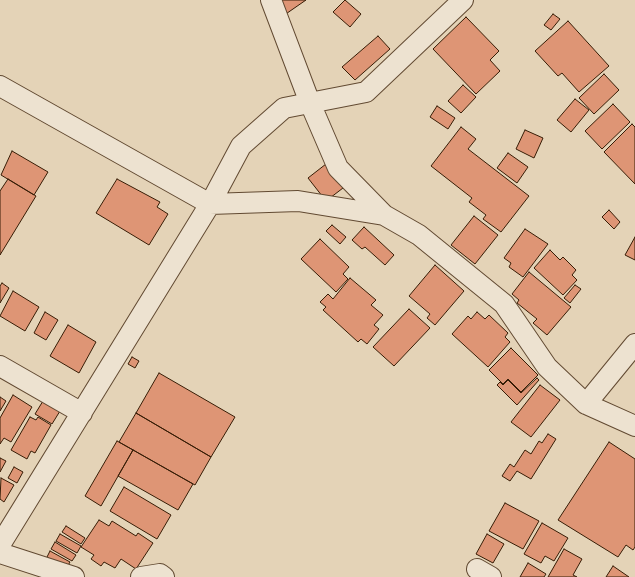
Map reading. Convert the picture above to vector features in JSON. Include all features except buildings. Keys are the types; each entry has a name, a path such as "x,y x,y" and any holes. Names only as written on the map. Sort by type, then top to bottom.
{"street":[{"path":"271,0 310,103 338,168 384,215 419,235 504,304 546,367 586,404 635,426"},
{"path":"0,545 210,204 241,146 284,108 366,92 464,0"},
{"path":"0,86 210,204 298,201 384,215"},
{"path":"586,404 635,344"},
{"path":"0,366 82,413"},
{"path":"0,553 74,577"},
{"path":"141,577 160,574 164,577"}]}
